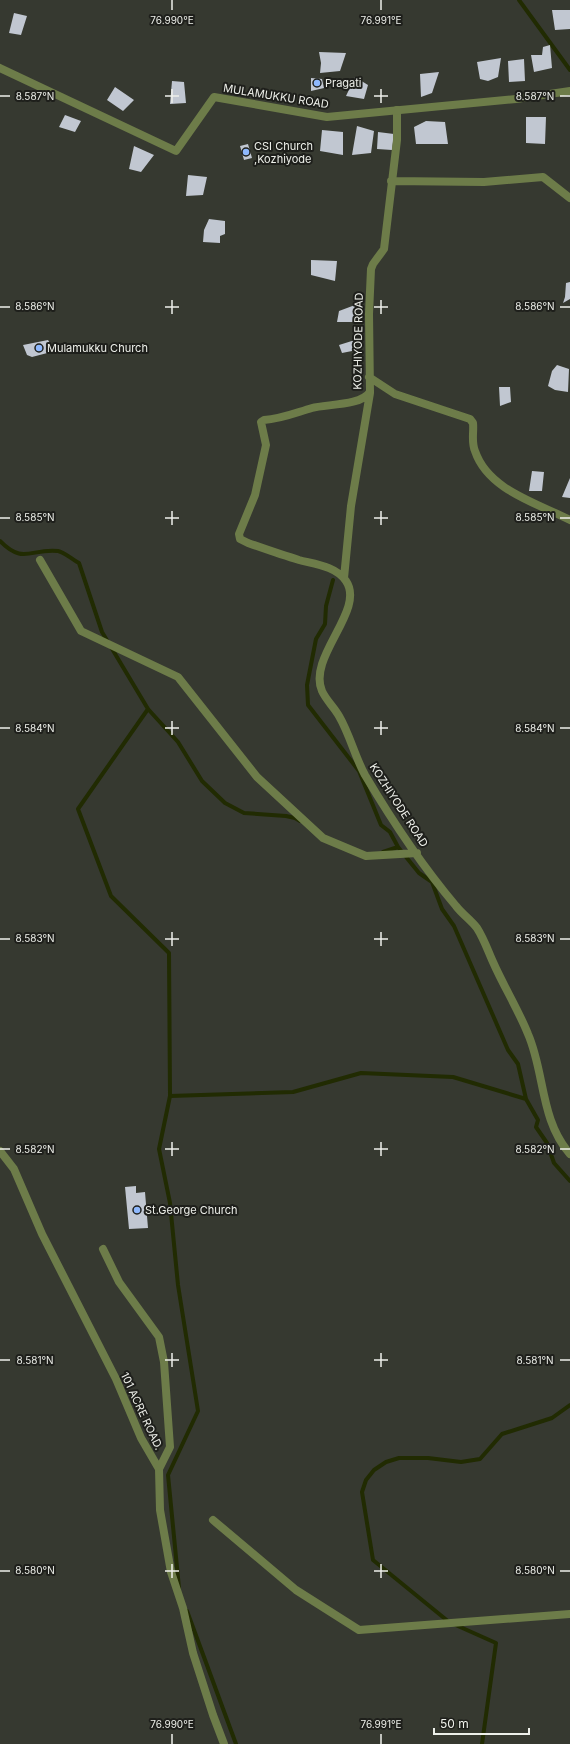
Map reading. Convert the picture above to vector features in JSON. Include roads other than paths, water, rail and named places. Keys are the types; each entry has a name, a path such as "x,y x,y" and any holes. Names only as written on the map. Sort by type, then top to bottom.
{"street":[{"name":"MULAMUKKU ROAD","path":"0,68 176,151 214,97 327,117 516,99 570,91"},
{"name":"KOZHIYODE ROAD","path":"397,110 397,140 384,249 371,269 369,314 370,392 367,396 351,402 312,408 289,416 264,420 261,422 266,445 255,495 239,534 240,539 248,543 333,570 344,578 351,590 349,604 321,668 320,682 322,691 339,716 364,773 417,854 456,906 476,927 484,940 493,963 529,1034 535,1052 541,1085 554,1130 570,1154"},
{"path":"391,181 484,182 543,177 570,198"},
{"path":"369,377 395,394 470,419 473,423 475,452 491,477 519,495 570,520"},
{"path":"344,578 351,506 370,392"},
{"path":"40,560 81,631 178,677 257,777 323,838 366,856 417,854"},
{"name":"101 ACRE ROAD.","path":"0,1151 14,1170 42,1234 116,1379 141,1438 160,1466 160,1510 171,1572 183,1608 193,1653 213,1716 224,1744"},
{"path":"103,1249 119,1282 159,1337 164,1362 170,1447 160,1466"},
{"path":"213,1520 296,1590 359,1630 570,1614"}],"waterway":[{"path":"519,0 570,70"},
{"path":"0,541 8,548 21,554 58,551 79,563 102,632 148,709 178,742 202,781 225,803 244,813 286,816 300,821"},
{"path":"333,580 326,606 325,624 316,639 307,685 308,705 359,771 381,825 390,832 398,847"},
{"path":"148,709 78,809 111,896 169,953 170,1096 293,1092 361,1073 453,1077 526,1099"},
{"path":"383,852 398,847 419,873 432,882 442,909 454,926 508,1050 518,1064 526,1099 538,1120 536,1127 547,1143 554,1163 570,1181"},
{"path":"170,1096 159,1149 170,1203 178,1285 198,1411 168,1475 179,1588"},
{"path":"482,1744 496,1643 449,1622 373,1560 362,1492 366,1480 374,1470 386,1462 399,1458 428,1458 461,1462 480,1459 502,1434 552,1418 570,1405"},
{"path":"187,1611 236,1744"}],"place":[{"name":"Pragati","path":"317,83"},
{"name":"CSI Church ,Kozhiyode","path":"246,152"},
{"name":"Mulamukku Church","path":"39,348"},
{"name":"St.George Church","path":"137,1210"}]}
